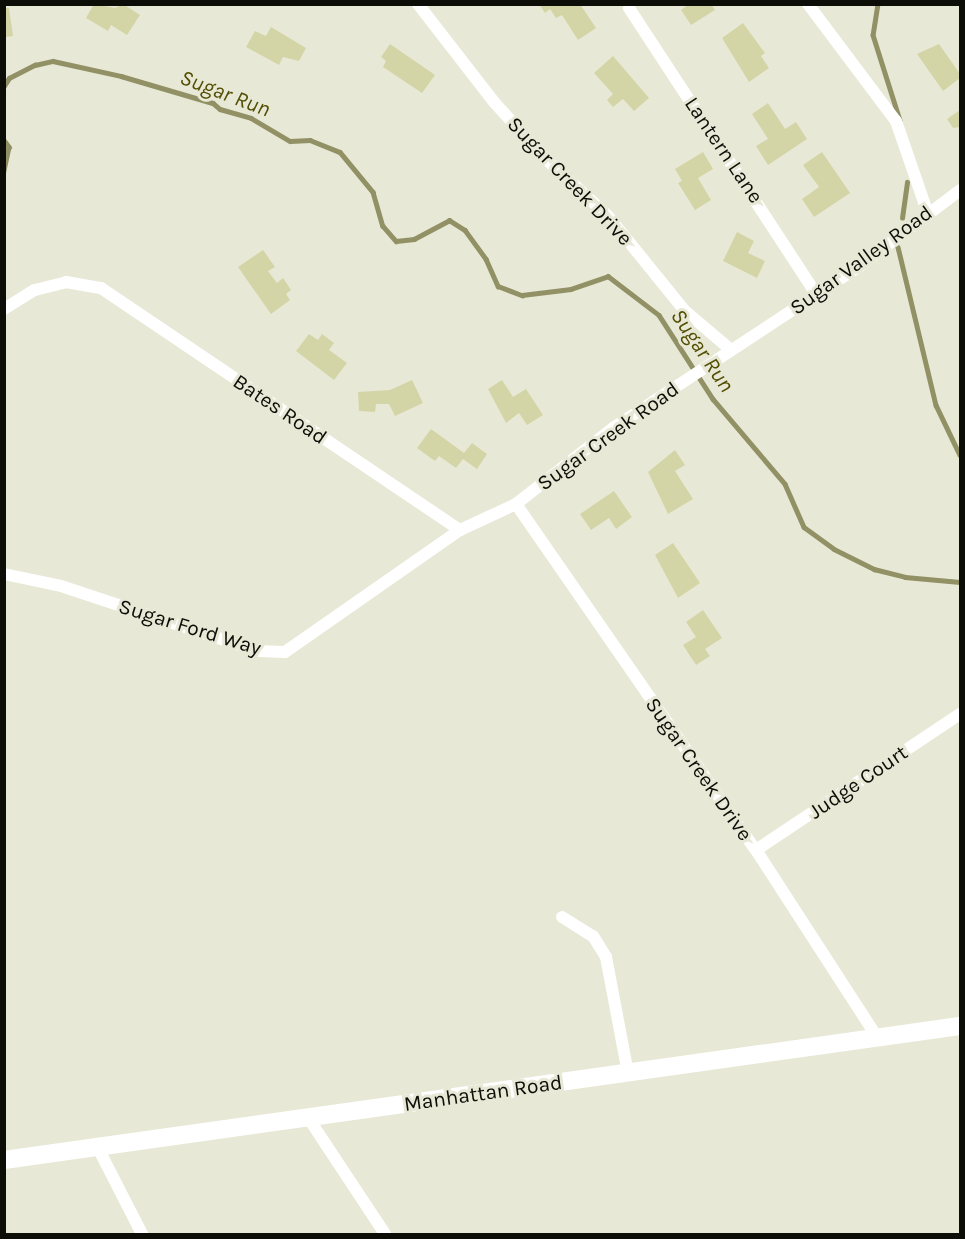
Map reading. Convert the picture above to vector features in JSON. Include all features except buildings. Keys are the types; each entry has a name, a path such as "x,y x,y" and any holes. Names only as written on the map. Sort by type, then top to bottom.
{"main road":[{"name":"Manhattan Road","path":"4,1160 960,1026"}],"street":[{"name":"Sugar Creek Drive","path":"418,4 494,102 545,158 608,216 684,309 731,350"},
{"path":"808,4 896,121 927,211"},
{"name":"Lantern Lane","path":"629,8 816,294"},
{"name":"Sugar Valley Road","path":"731,350 861,265 927,211 960,190"},
{"name":"Bates Road","path":"4,309 35,290 66,282 101,288 460,530"},
{"name":"Sugar Creek Road","path":"516,504 613,429 731,350"},
{"name":"Sugar Creek Drive","path":"516,504 756,850 877,1037"},
{"name":"Sugar Ford Way","path":"4,574 61,586 258,651 285,652 460,530 516,504"},
{"name":"Judge Court","path":"756,850 960,714"},
{"path":"562,917 593,936 606,957 628,1073"},
{"path":"309,1119 385,1234"},
{"path":"98,1148 142,1234"}],"waterway":[{"path":"878,4 873,35 900,120"},
{"name":"Sugar Run","path":"4,86 9,78 35,65 53,61 121,76 213,103 220,109 251,118 290,141 310,140 340,152 373,192 383,226 396,241 414,239 449,220 465,230 486,259 498,286 522,295 571,289 608,276 659,315 713,399 785,484 804,527 834,549 874,569 905,577 960,582"},
{"name":"Sugar Run","path":"4,140 9,147 4,171"},
{"path":"902,218 907,182"},
{"path":"898,247 936,405 960,455"}]}
